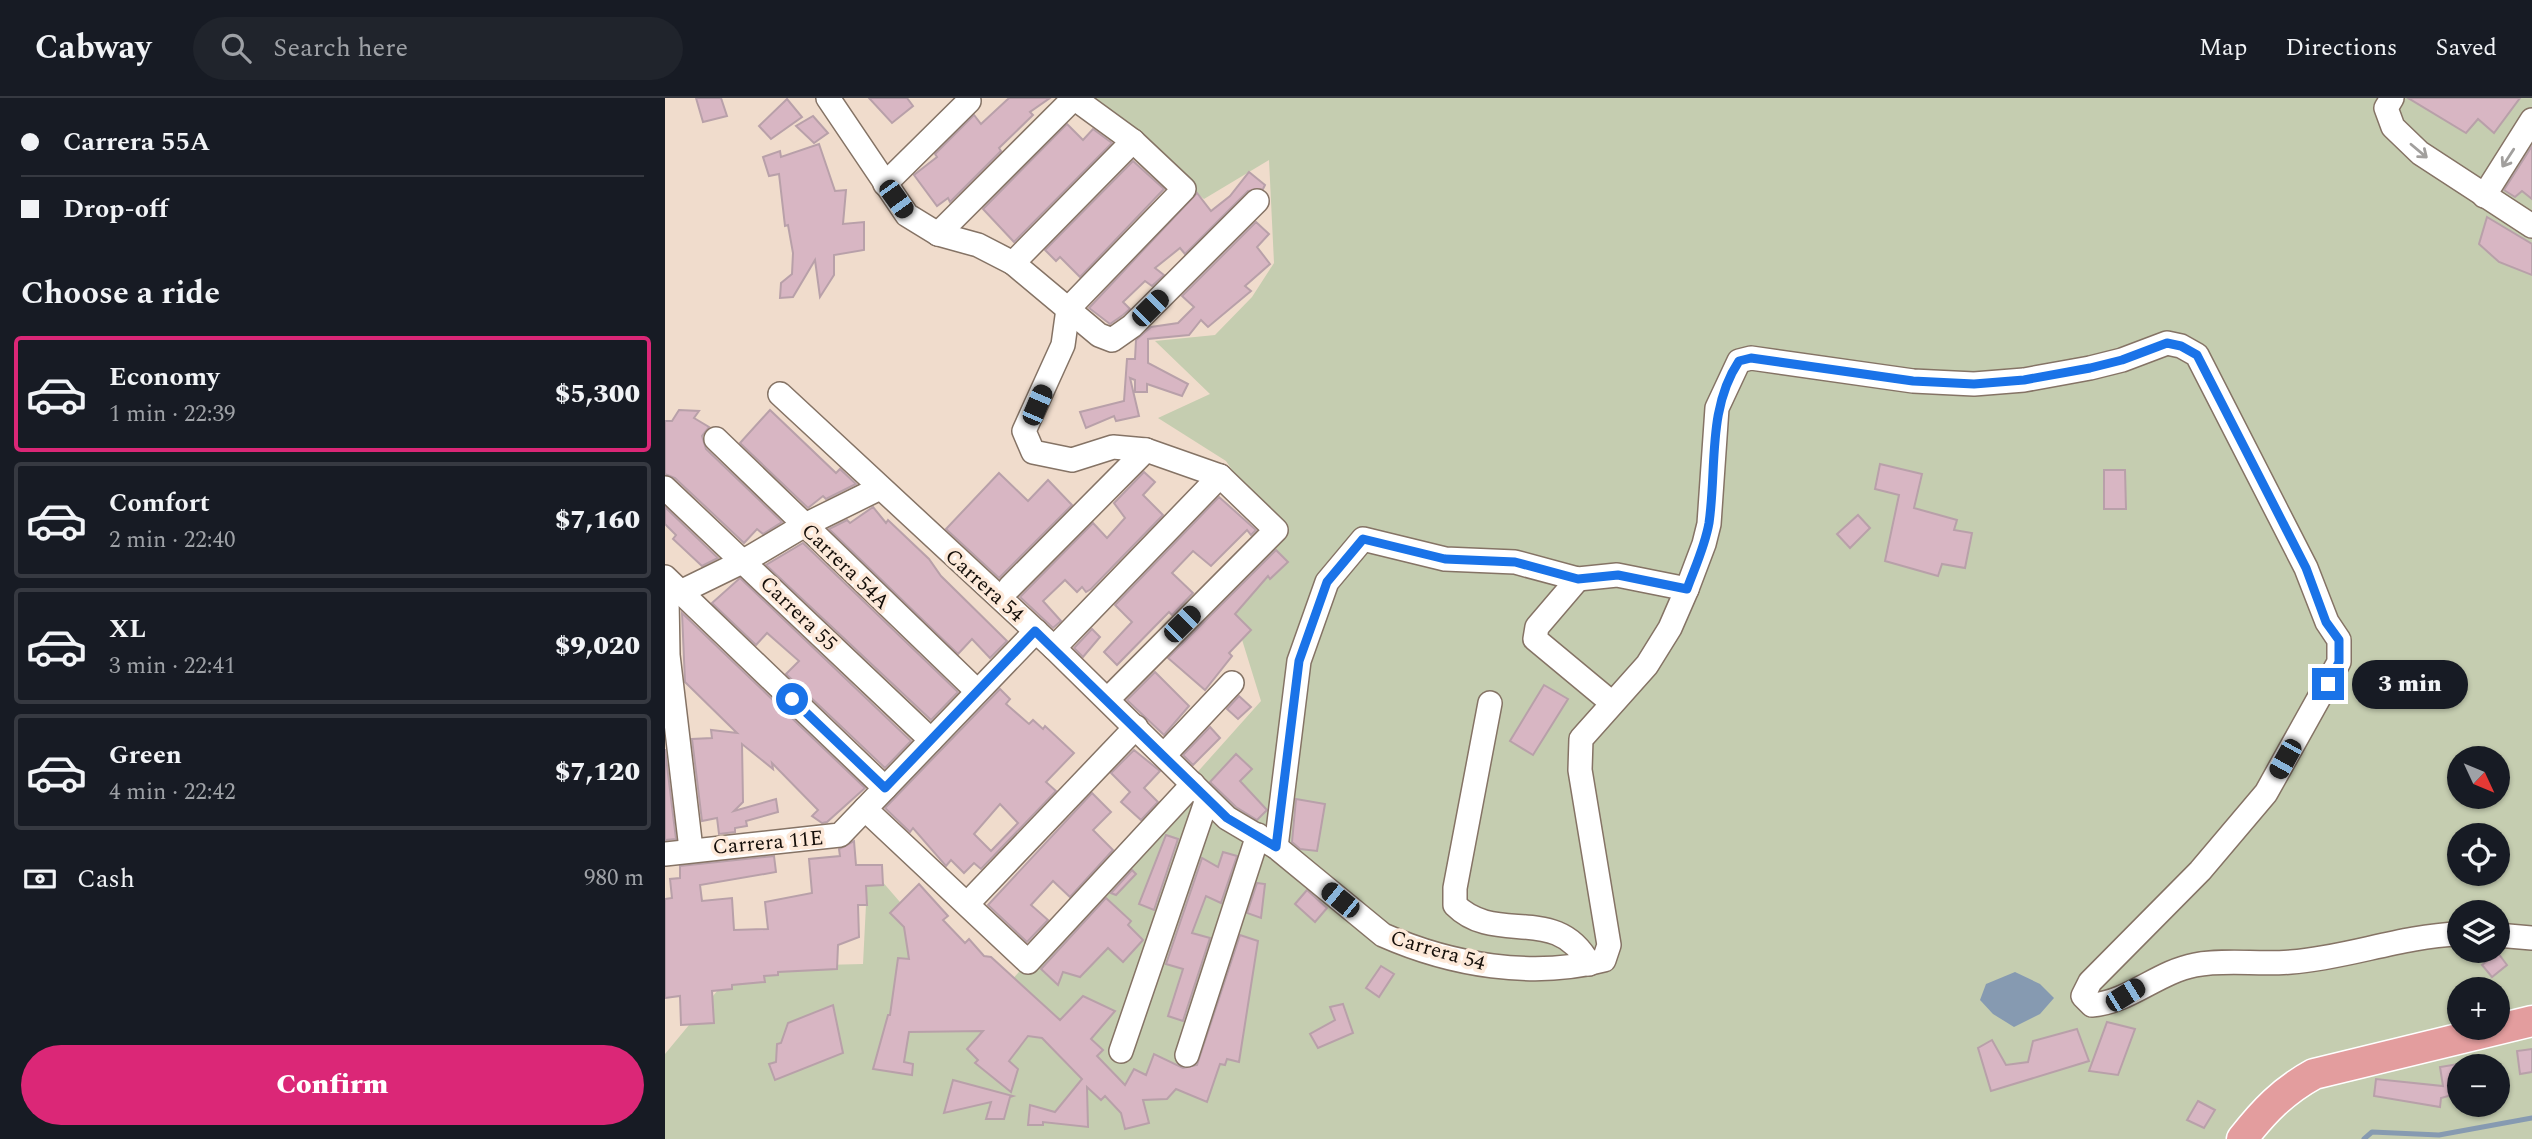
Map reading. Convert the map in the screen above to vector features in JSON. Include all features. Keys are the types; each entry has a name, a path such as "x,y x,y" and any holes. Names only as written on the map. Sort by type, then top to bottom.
{"main road":[{"path":"2242,1139 2271,1103 2289,1088 2314,1074 2532,1021"},
{"path":"2262,1139 2273,1122 2292,1105 2325,1086 2532,1041"}],"street":[{"path":"828,98 907,215 938,234 978,244 1013,263 1098,335 1112,340 1132,326 1257,201"},
{"path":"938,234 1074,98 1133,141 1184,189 1068,309 1063,345 1024,431 1033,452 1072,460 1113,447 1146,450 1220,476 1276,530 1108,699"},
{"path":"2392,98 2386,108 2393,128 2420,153 2532,226"},
{"path":"885,184 969,101"},
{"path":"2483,196 2532,120"},
{"path":"1013,263 1133,141"},
{"path":"1490,704 1455,888 1455,905 1478,922 1545,929 1566,936 1580,947 1589,964 1604,960 1609,945 1579,751 1581,739 1647,665 1670,628 1687,589 1705,544 1709,524 1717,408 1739,361 1751,358 1913,381 1974,384 2024,380 2122,360 2167,343 2181,346 2197,355 2289,535 2326,622 2339,640 2339,662 2266,793 2200,871 2090,982 2083,996 2092,1005 2105,1004 2158,976 2196,965 2292,962 2429,935 2447,934"},
{"name":"Carrera 54","path":"780,394 1108,699 1227,818 1267,841 1383,935 1401,943 1488,966 1565,970 1589,964"},
{"name":"Carrera 54A","path":"716,439 803,526 977,691"},
{"path":"1010,587 1146,450"},
{"path":"1054,648 1220,476"},
{"name":"Carrera 55","path":"665,488 931,740"},
{"path":"669,592 744,561 803,526 880,488"},
{"path":"1187,1055 1267,841 1299,661 1327,582 1363,539 1445,559 1515,562 1578,579 1618,575 1687,589"},
{"path":"1578,579 1537,628 1535,639 1612,704"},
{"path":"669,592 671,731 691,849"},
{"path":"669,592 885,788"},
{"name":"Carrera 11E","path":"665,853 840,835 1035,631"},
{"path":"1165,754 1232,683"},
{"path":"968,903 1136,727"},
{"path":"865,809 1028,962 1200,791"},
{"path":"1121,1051 1200,791"},
{"path":"2510,936 2532,938"}],"green space":[{"path":"1080,98 2532,98 2532,1139 665,1139 665,1054 737,967 863,964 868,865 918,923 1010,982 1261,701 1235,617 1270,527 1226,461 1158,418 1210,394 1155,341 1215,335 1252,297 1274,263 1269,160 1204,199"}],"water":[{"path":"2015,972 2040,984 2054,998 2040,1014 2014,1027 1993,1014 1980,1000 1986,984"}],"building":[{"path":"696,98 721,98 727,116 703,122"},
{"path":"869,98 907,98 913,106 892,123"},
{"path":"1009,98 1050,98 1030,112 1033,115 999,148 1001,151 950,202 948,198 937,206 914,175 937,157 935,154 974,115 981,124"},
{"path":"2408,98 2520,98 2494,133 2478,119 2466,133"},
{"path":"787,99 802,117 771,139 759,126"},
{"path":"813,116 828,133 814,143 796,126"},
{"path":"1067,124 1083,140 1093,129 1112,143 1014,242 983,209"},
{"path":"819,144 835,191 846,190 843,224 864,222 864,250 834,255 834,275 820,297 815,260 793,297 780,298 781,283 792,274 793,253 788,225 785,226 779,174 769,176 763,157 780,151 781,157"},
{"path":"2532,146 2532,199 2522,191 2515,197 2504,190"},
{"path":"1133,161 1164,189 1080,277 1060,257 1056,261 1045,250"},
{"path":"1249,172 1265,185 1263,189 1248,191 1185,254 1180,248 1155,268 1164,275 1152,286 1145,281 1123,302 1130,309 1123,315 1110,324 1089,308 1197,193 1211,211 1230,196"},
{"path":"2487,217 2532,244 2532,275 2499,262 2479,244"},
{"path":"1256,222 1269,234 1257,247 1270,264 1245,286 1251,291 1208,327 1201,320 1189,335 1148,339 1148,363 1188,384 1182,396 1147,384 1147,392 1135,392 1135,380 1130,378 1139,416 1116,421 1114,416 1086,428 1080,412 1124,401 1127,359 1135,359 1136,340 1151,327 1178,323 1194,307 1182,296"},
{"path":"679,410 699,411 694,418 709,427 702,436 706,449 782,522 763,534 757,529 744,543 675,478 665,474 665,421 672,421"},
{"path":"770,410 836,473 840,469 856,484 826,499 823,496 808,508 740,443"},
{"path":"1880,464 1922,474 1914,508 1957,520 1954,530 1972,533 1965,568 1942,564 1938,576 1885,561 1899,495 1875,489"},
{"path":"2104,470 2125,470 2126,509 2104,509"},
{"path":"1144,472 1155,482 1143,495 1163,515 1091,589 1086,592 1082,587 1077,592 1065,580 1043,601 1061,621 1053,628 1020,597 1093,523 1107,538 1125,518 1114,503"},
{"path":"999,473 1028,501 1048,480 1072,505 999,578 946,529"},
{"path":"1219,497 1256,530 1251,535 1247,530 1211,566 1193,551 1172,573 1193,593 1172,615 1169,612 1117,665 1104,652 1132,622 1115,605"},
{"path":"665,507 718,558 702,566 673,539 676,535 665,524"},
{"path":"873,507 886,523 888,520 929,559 941,576 1007,641 990,658 972,639 958,654 829,529 847,520 850,523"},
{"path":"1858,515 1870,528 1850,548 1837,534"},
{"path":"803,543 958,692 931,720 766,565"},
{"path":"1276,550 1288,562 1270,579 1268,576 1235,614 1251,630 1229,653 1232,656 1205,690 1168,658"},
{"path":"740,578 911,741 885,768 786,674 799,661 767,633 756,645 712,603"},
{"path":"682,613 865,788 827,822 822,823 812,816 818,810 772,763 773,769 742,744 743,802 734,811 776,799 778,812 746,821 747,826 735,828 735,832 719,834 717,818 702,821 692,739 712,738 711,730 737,733 685,682"},
{"path":"1092,629 1100,637 1083,657 1074,648"},
{"path":"1155,672 1189,706 1164,735 1127,700"},
{"path":"1544,685 1568,699 1533,755 1510,741"},
{"path":"1000,689 1010,699 1006,704 1029,724 1033,720 1043,729 1045,726 1074,753 1046,782 1056,791 981,869 974,863 964,873 951,860 946,866 913,828 910,832 885,808","holes":["1000,804 1018,823 991,851 974,834"]},
{"path":"1239,696 1251,707 1238,719 1227,709"},
{"path":"1210,727 1220,738 1193,765 1183,755"},
{"path":"665,749 676,839 665,840"},
{"path":"1134,750 1160,771 1144,788 1158,802 1141,820 1121,802 1130,792 1111,773"},
{"path":"1236,754 1252,769 1240,781 1267,810 1257,820 1236,807 1210,782"},
{"path":"1092,793 1111,812 1093,830 1113,850 1070,897 1053,881 1031,905 1048,920 1027,942 988,905"},
{"path":"1296,799 1325,804 1317,851 1300,849 1292,842"},
{"path":"1166,835 1178,839 1154,910 1139,904"},
{"path":"854,841 856,865 882,865 883,885 866,886 867,905 858,905 859,937 838,945 837,969 778,972 778,975 764,976 765,982 732,985 732,989 712,991 714,1023 681,1025 680,996 665,998 665,899 672,898 670,879 680,878 680,866 774,856 776,872 700,885 702,901 732,898 734,930 768,929 765,902 812,893 809,859 840,856 839,849"},
{"path":"1223,852 1237,856 1221,903 1206,896 1192,933 1210,938 1183,1021 1168,1016 1183,969 1166,964 1202,858 1218,867"},
{"path":"1132,870 1136,874 1116,895 1111,893"},
{"path":"1257,883 1265,884 1261,918 1247,913"},
{"path":"919,884 948,916 943,920 965,943 969,939 984,956 991,957 1060,1020 1083,996 1115,1011 1091,1039 1103,1050 1097,1056 1125,1085 1134,1069 1146,1075 1154,1054 1183,1068 1197,1065 1240,935 1258,941 1239,1062 1227,1059 1225,1065 1220,1064 1207,1102 1176,1089 1167,1099 1143,1100 1149,1123 1125,1129 1121,1113 1105,1096 1101,1100 1087,1087 1088,1127 1043,1122 1043,1125 1028,1125 1030,1105 1055,1112 1082,1079 1042,1038 1028,1036 1009,1061 1018,1069 1011,1092 975,1063 978,1060 967,1049 983,1031 909,1032 904,1062 913,1064 912,1075 873,1069 890,1015 898,958 909,959 904,927 890,913"},
{"path":"1307,890 1327,908 1315,922 1295,904"},
{"path":"1106,898 1131,921 1128,925 1143,940 1123,962 1108,948 1080,977 1063,972 1058,985 1041,969"},
{"path":"2506,963 2507,965 2492,977 2482,965"},
{"path":"1381,966 1394,974 1379,997 1366,988"},
{"path":"1343,1004 1353,1033 1318,1048 1310,1034 1335,1020 1330,1007"},
{"path":"833,1005 843,1053 775,1080 769,1064 776,1062 777,1044 781,1043 788,1023"},
{"path":"2107,1022 2135,1029 2118,1075 2089,1071"},
{"path":"2077,1029 2089,1061 1991,1091 1978,1048 1992,1040 2006,1065 2028,1062 2033,1041"},
{"path":"2532,1049 2532,1072 2520,1074 2517,1051"},
{"path":"2447,1066 2447,1096 2441,1098 2440,1107 2374,1096 2376,1079 2443,1086 2440,1067"},
{"path":"953,1080 1013,1096 1010,1097 1004,1119 986,1119 991,1102 944,1113"},
{"path":"2198,1101 2215,1110 2204,1128 2187,1120"}],"waterway":[{"path":"2364,1139 2372,1132 2439,1135 2532,1118"}],"route":[{"path":"792,699 885,788 1035,631 1165,754 1227,818 1276,847 1299,661 1327,582 1363,539 1445,559 1515,562 1578,579 1618,575 1687,589 1705,544 1709,524 1717,408 1732,371 1739,361 1751,358 1913,381 1974,384 2024,380 2090,368 2139,355 2167,343 2181,346 2197,355 2306,568 2326,622 2339,640 2339,662 2328,684"}]}
